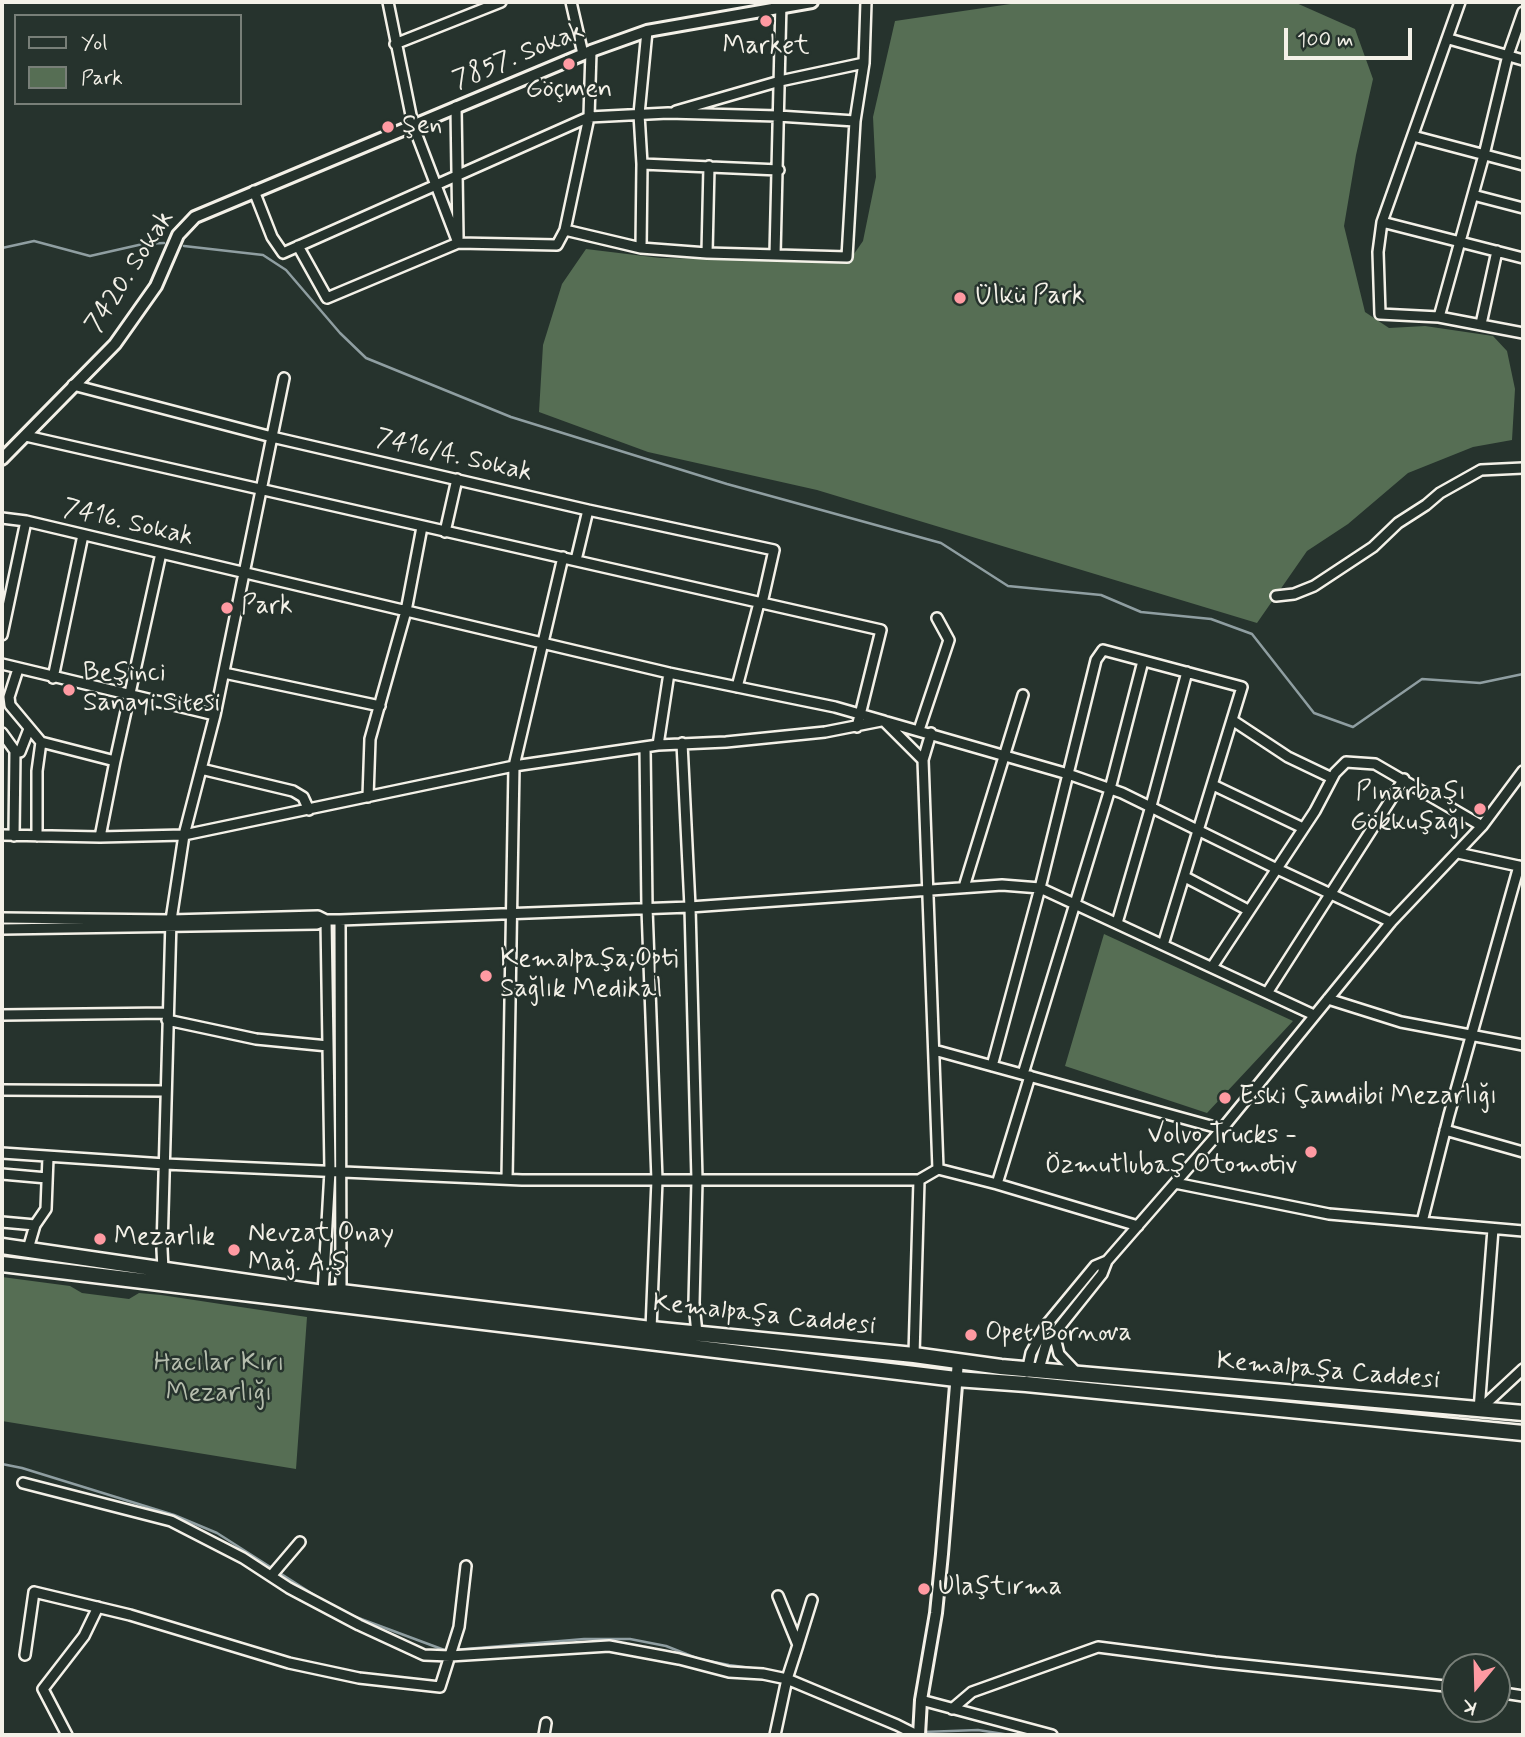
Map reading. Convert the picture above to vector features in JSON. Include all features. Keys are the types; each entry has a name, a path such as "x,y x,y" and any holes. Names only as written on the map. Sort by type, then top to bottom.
{"main road":[{"name":"Kemalpaşa Caddesi","path":"2,1246 323,1293 341,1292 651,1329 1077,1374 1523,1413"},
{"name":"Kemalpaşa Caddesi","path":"2,1264 956,1379 1031,1384 1523,1433"},
{"path":"1031,1384 1033,1369"}],"street":[{"path":"388,2 413,125 458,243"},
{"path":"395,44 501,2"},
{"path":"298,246 327,298 458,243 557,244 565,230 589,117 587,53 570,2"},
{"name":"7857. Sokak","path":"254,191 587,53 647,31 781,5 812,2"},
{"path":"565,230 641,248 775,256 847,257 855,121 864,63 866,2"},
{"path":"1460,2 1382,222 1378,252 1380,314 1439,317 1523,333"},
{"path":"775,256 781,5"},
{"path":"1439,317 1508,55 1523,12"},
{"path":"641,248 642,164 639,114 647,31"},
{"path":"1448,38 1523,60"},
{"path":"668,113 780,81 864,63"},
{"path":"456,107 458,243"},
{"path":"254,191 272,237 283,253 589,117 668,113 855,121"},
{"path":"1413,136 1523,165"},
{"path":"642,164 779,170"},
{"path":"707,253 709,166"},
{"name":"7420. Sokak","path":"2,459 115,344 156,286 178,235 195,217 254,191"},
{"path":"1473,195 1523,208"},
{"path":"1382,222 1523,258"},
{"path":"1481,324 1497,251"},
{"path":"163,1270 171,924 184,835 215,715 284,378"},
{"name":"7416/4. Sokak","path":"72,385 272,437 774,550 760,603"},
{"path":"26,436 881,630 858,727"},
{"path":"1276,596 1294,594 1314,586 1373,547 1398,523 1440,493 1480,470 1523,468"},
{"path":"445,532 457,479"},
{"path":"576,560 588,510"},
{"name":"7416. Sokak","path":"2,518 26,521 668,673 860,714 931,733 1110,789 1151,806 1391,922"},
{"path":"2,635 26,521"},
{"path":"368,797 370,740 406,611 422,527"},
{"path":"53,678 83,535"},
{"path":"100,837 161,553"},
{"path":"507,1180 514,766 563,557"},
{"path":"737,687 760,603"},
{"path":"919,730 949,640 937,618"},
{"path":"992,1066 1040,888 1096,660 1103,650 1242,687 1163,945"},
{"path":"997,1184 1110,789 1143,661"},
{"path":"2,664 215,715"},
{"path":"2,702 18,669"},
{"path":"18,669 9,697 10,705 41,742 115,761"},
{"path":"224,673 380,706"},
{"path":"658,745 668,673"},
{"path":"1117,923 1187,673"},
{"path":"964,887 1023,695"},
{"path":"1232,720 1288,757 1332,778"},
{"path":"2,835 184,835 514,766 658,745 726,742 858,727 883,721 923,760"},
{"path":"14,836 17,752 29,729"},
{"path":"2,733 17,752 38,756"},
{"path":"931,733 923,760 939,1169"},
{"path":"37,836 38,756 41,742"},
{"path":"682,744 690,907 697,1180 694,1303 697,1334"},
{"path":"645,748 647,908 657,1180 651,1329"},
{"path":"1212,967 1303,828 1332,778 1346,762 1375,764 1482,826"},
{"path":"201,769 293,791 303,797 309,810"},
{"path":"1033,1369 1054,1333 1102,1274 1107,1261 1222,1129 1391,922 1482,826 1523,771"},
{"path":"1267,993 1404,779"},
{"path":"1213,785 1303,828"},
{"path":"1422,1222 1445,1130 1521,867 1458,853"},
{"path":"1185,877 1248,910"},
{"path":"2,929 171,924 317,924 326,920 690,907 1003,885 1040,888 1314,1016"},
{"path":"2,918 171,924"},
{"path":"326,920 328,1046 341,1292"},
{"path":"323,1293 335,1171 340,920"},
{"path":"1328,999 1401,1022 1523,1045"},
{"path":"2,1015 167,1016 256,1039 328,1046"},
{"path":"934,1050 1222,1129"},
{"path":"2,1090 166,1091"},
{"path":"1445,1130 1523,1152"},
{"path":"2,1153 165,1164 507,1180 919,1180 939,1169 1138,1226"},
{"path":"28,1248 35,1225 46,1209 48,1157"},
{"path":"2,1174 47,1178"},
{"path":"914,1356 919,1180"},
{"path":"1175,1183 1329,1213 1523,1231"},
{"path":"2,1223 35,1225"},
{"path":"1479,1410 1493,1229"},
{"path":"1033,1369 1037,1341 1047,1324 1095,1266 1107,1261"},
{"path":"1054,1333 1059,1354 1077,1374"},
{"path":"23,1483 171,1521 243,1558 275,1571 359,1625 424,1655 609,1646 679,1659 729,1672 787,1679 918,1735 921,1700 936,1613 958,1362"},
{"path":"1479,1410 1523,1369"},
{"path":"275,1571 300,1542"},
{"path":"25,1655 34,1592 98,1607 289,1663 359,1678 440,1687 459,1627 466,1566"},
{"path":"778,1596 798,1645"},
{"path":"775,1735 787,1679 812,1600"},
{"path":"67,1735 43,1689 83,1636 98,1607"},
{"path":"952,1709 972,1692 1098,1647 1441,1684"},
{"path":"921,1700 1052,1735"},
{"path":"544,1735 546,1723"}],"green space":[{"name":"Ülkü Park","path":"1024,2 1294,2 1355,29 1373,79 1344,226 1365,312 1389,328 1425,326 1493,336 1507,351 1515,389 1512,440 1473,447 1408,473 1348,524 1307,551 1257,623 817,490 648,452 539,412 543,345 562,284 586,249 660,258 849,261 863,241 876,177 873,117 895,21"},
{"path":"1104,934 1293,1021 1207,1113 1065,1066"},
{"name":"Hacılar Kırı Mezarlığı","path":"2,1277 70,1286 82,1293 129,1299 139,1293 161,1295 307,1317 296,1469 2,1421"}],"waterway":[{"path":"2,248 34,241 90,256 143,244 164,243"},
{"path":"184,246 263,255 286,270 340,333 366,358 511,417 727,484 941,543 1008,586 1101,595 1141,612 1211,619 1252,634 1314,713 1353,727 1422,679 1480,683 1523,674"},
{"path":"2,1464 174,1515 217,1533 333,1607"},
{"path":"345,1613 447,1651"},
{"path":"454,1650 584,1639 630,1639 666,1646 699,1659 765,1670"},
{"path":"924,1732 978,1730 1010,1735"}],"place":[{"name":"Market","path":"766,21"},
{"name":"Göçmen","path":"569,64"},
{"name":"Şen","path":"388,127"},
{"name":"Ülkü Park","path":"960,298"},
{"name":"Park","path":"227,608"},
{"name":"Beşinci Sanayi Sitesi","path":"69,690"},
{"name":"Pınarbaşı Gökkuşağı","path":"1480,809"},
{"name":"Kemalpaşa;Opti Sağlık Medikal","path":"486,976"},
{"name":"Eski Çamdibi Mezarlığı","path":"1225,1098"},
{"name":"Volvo Trucks - Özmutlubaş Otomotiv","path":"1311,1152"},
{"name":"Mezarlık","path":"100,1239"},
{"name":"Nevzat Onay Mağ. A.ş","path":"234,1250"},
{"name":"Opet Bornova","path":"971,1335"},
{"name":"Ulaştırma","path":"924,1589"}]}
